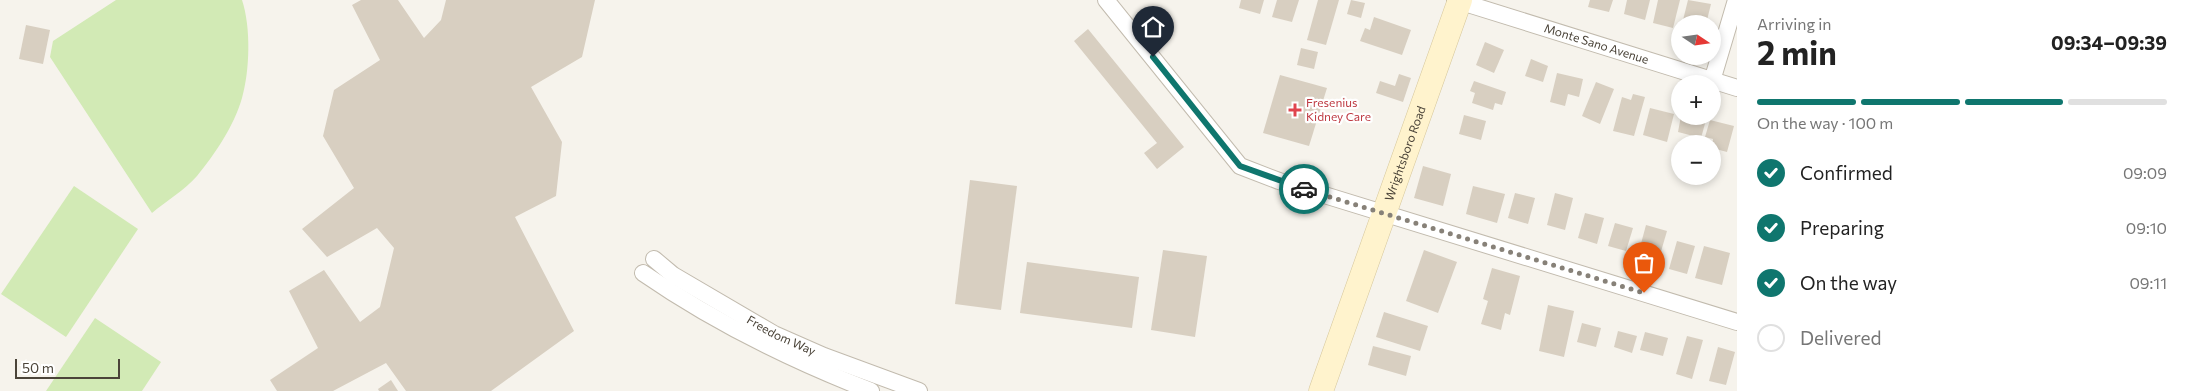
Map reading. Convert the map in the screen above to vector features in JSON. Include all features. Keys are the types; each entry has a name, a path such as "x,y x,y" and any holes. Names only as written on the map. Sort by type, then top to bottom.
{"main road":[{"name":"Wrightsboro Road","path":"1321,391 1458,0"}],"street":[{"path":"1106,0 1240,166 1279,182 1737,322"},
{"name":"Monte Sano Avenue","path":"1458,0 1693,75"},
{"path":"1714,75 1736,0"},
{"name":"Monte Sano Avenue","path":"1721,84 1737,88"},
{"name":"Freedom Way","path":"654,259 673,275 774,334 824,356 919,391"},
{"name":"Freedom Way","path":"643,273 684,300 770,348 811,368 871,391"}],"green space":[{"path":"116,0 242,0 245,11 248,35 247,75 242,98 234,119 217,149 197,176 152,213 50,57 53,41"},
{"path":"74,186 138,229 66,337 1,294"},
{"path":"95,318 161,362 142,391 46,391"}],"building":[{"path":"361,0 398,0 424,38 441,20 446,0 595,0 582,57 531,87 562,142 556,196 515,217 574,331 491,391 406,391 386,363 333,391 277,391 270,380 318,348 289,291 324,270 360,322 380,307 394,248 377,228 327,257 302,229 354,188 323,136 334,90 380,60 352,5"},
{"path":"1241,0 1264,0 1260,14 1239,8"},
{"path":"1277,0 1299,0 1292,22 1272,17"},
{"path":"1318,0 1339,0 1326,45 1307,40"},
{"path":"1351,0 1365,3 1361,18 1347,14"},
{"path":"1590,0 1613,0 1609,12 1588,7"},
{"path":"1627,0 1650,0 1645,20 1624,14"},
{"path":"1658,0 1680,0 1676,15 1671,15 1671,28 1653,23"},
{"path":"1688,0 1711,4 1708,15 1684,15"},
{"path":"1374,17 1411,30 1402,55 1360,41 1365,28 1370,30"},
{"path":"26,25 50,30 43,64 19,59"},
{"path":"1088,29 1184,147 1157,169 1144,153 1157,143 1074,41"},
{"path":"1485,42 1504,50 1494,73 1476,65"},
{"path":"1301,48 1318,52 1314,69 1297,65"},
{"path":"1531,59 1548,66 1543,82 1525,76"},
{"path":"1557,73 1583,79 1579,97 1568,94 1565,106 1550,102"},
{"path":"1399,74 1411,78 1403,102 1376,93 1380,81 1395,86"},
{"name":"Fresenius Kidney Care","path":"1280,75 1327,88 1309,146 1263,133"},
{"path":"1474,81 1506,92 1502,105 1495,103 1493,110 1472,103 1475,93 1470,91"},
{"path":"1596,82 1614,89 1600,124 1582,116"},
{"path":"1633,94 1645,97 1634,136 1613,131 1622,97 1631,100"},
{"path":"1650,108 1671,113 1671,125 1667,142 1643,135"},
{"path":"1464,115 1486,121 1481,140 1459,134"},
{"path":"1721,123 1734,126 1727,152 1721,150 1721,135 1706,135 1709,125 1721,125"},
{"path":"1679,125 1705,125 1702,135 1690,135 1678,132"},
{"path":"1423,166 1451,174 1443,206 1414,198"},
{"path":"970,180 1017,186 1001,310 955,304"},
{"path":"1473,186 1505,194 1497,223 1466,214"},
{"path":"1515,193 1535,198 1528,224 1508,218"},
{"path":"1555,193 1573,198 1565,230 1547,225"},
{"path":"1585,213 1604,218 1597,244 1578,238"},
{"path":"1615,223 1633,228 1626,251 1608,246"},
{"path":"1646,225 1667,231 1655,272 1635,266"},
{"path":"1677,241 1695,246 1687,274 1669,269"},
{"path":"1704,246 1730,253 1722,285 1695,278"},
{"path":"1163,250 1207,256 1195,337 1151,330"},
{"path":"1424,250 1457,262 1438,313 1406,301"},
{"path":"1027,262 1139,277 1132,328 1020,313"},
{"path":"1492,268 1520,276 1510,315 1505,313 1501,330 1481,324 1488,301 1483,299"},
{"path":"1548,305 1574,311 1564,357 1539,351"},
{"path":"1384,312 1428,326 1420,351 1376,337"},
{"path":"1582,323 1601,328 1596,347 1577,342"},
{"path":"1618,331 1637,336 1632,353 1614,347"},
{"path":"1645,332 1668,338 1663,356 1640,350"},
{"path":"1687,336 1703,340 1692,379 1676,374"},
{"path":"1373,346 1411,356 1406,376 1368,365"},
{"path":"1718,347 1735,352 1726,385 1709,381"},
{"path":"391,380 398,391 379,391 378,389"}],"way so far":[{"path":"1304,189 1644,293"}],"place":[{"name":"Fresenius Kidney Care","path":"1295,110"}],"route":[{"path":"1153,57 1240,166 1279,182 1304,189"}]}
